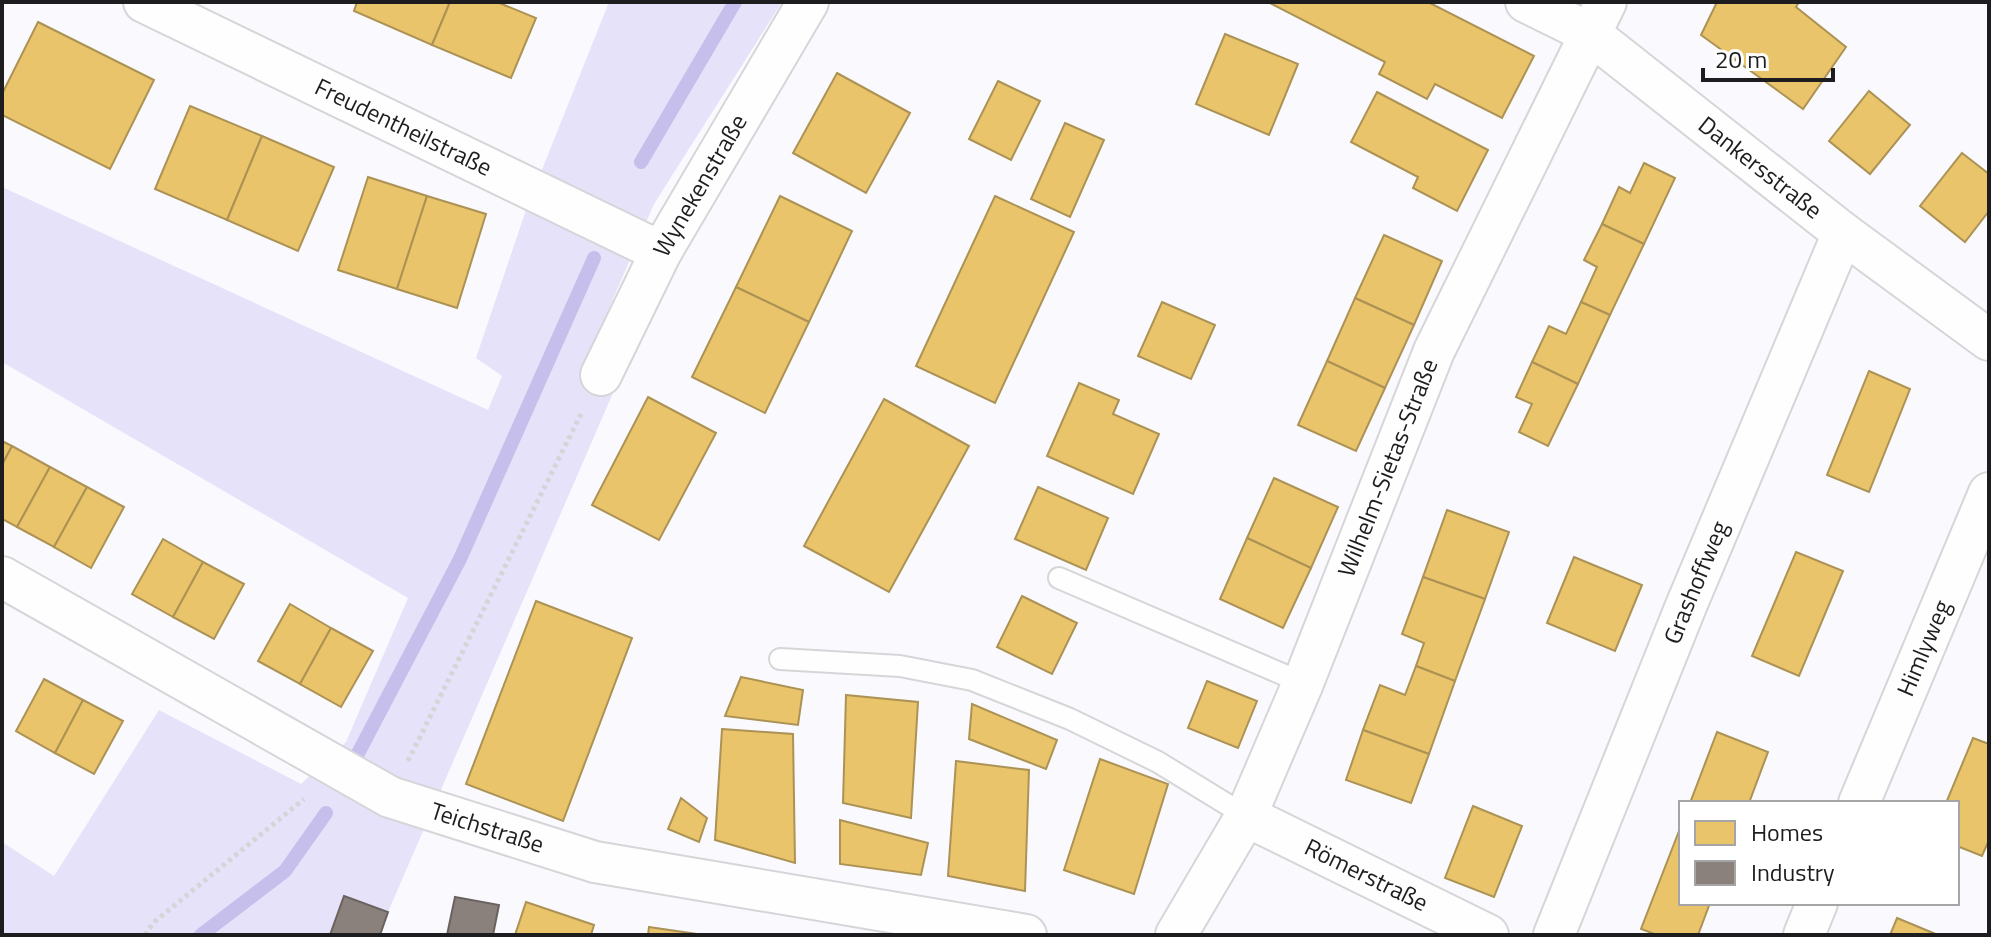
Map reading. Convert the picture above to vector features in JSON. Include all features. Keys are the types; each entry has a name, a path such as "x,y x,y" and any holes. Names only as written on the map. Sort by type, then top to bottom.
{"street":[{"name":"Freudentheilstraße","path":"144,2 661,252"},
{"name":"Wynekenstraße","path":"601,375 661,252 808,2"},
{"name":"Dankersstraße","path":"1526,2 1598,17 1843,233 1989,340"},
{"name":"Wilhelm-Sietas-Straße","path":"1176,935 1246,816 1303,683 1434,351 1598,17"},
{"name":"Grashoffweg","path":"1554,935 1686,606 1843,233"},
{"name":"Himlyweg","path":"1860,801 1989,493"},
{"name":"Teichstraße","path":"2,577 390,797 595,862 836,919 1026,935"},
{"name":"Römerstraße","path":"1246,816 1488,935"},
{"path":"1804,935 1816,905"}],"lane":[{"path":"1059,578 1303,683"},
{"path":"780,659 900,666 972,680 1070,719 1158,762 1246,816"}],"path":[{"path":"390,797 601,375"},
{"path":"145,935 153,923 300,800 314,799"}],"shaded area":[{"path":"609,2 782,2 654,204 585,364 616,386 388,912 330,935 2,935 2,842 54,876 159,710 301,784 346,742 408,598 2,362 2,187 488,410 502,376 476,358 527,207"}],"building: Homes":[{"path":"357,2 450,2 432,45 354,11"},
{"path":"450,2 497,2 536,18 511,78 432,45"},
{"path":"1268,2 1428,2 1534,56 1502,118 1435,84 1427,99 1379,74 1385,62"},
{"path":"1717,2 1799,2 1796,7 1846,47 1803,109 1701,35"},
{"path":"38,22 154,80 110,169 2,115 2,94"},
{"path":"1225,34 1298,64 1269,135 1196,104"},
{"path":"837,73 910,113 866,193 793,153"},
{"path":"998,81 1040,101 1011,160 969,139"},
{"path":"1869,91 1910,125 1870,174 1829,141"},
{"path":"1377,92 1488,150 1457,211 1413,188 1418,177 1351,142"},
{"path":"190,106 262,136 227,220 155,189"},
{"path":"1065,123 1104,140 1070,217 1031,199"},
{"path":"262,136 334,167 298,251 227,220"},
{"path":"1962,153 1989,174 1989,211 1965,242 1920,206"},
{"path":"1644,163 1675,178 1644,244 1602,224 1619,187 1630,193"},
{"path":"368,177 427,196 397,289 338,270"},
{"path":"427,196 486,214 457,308 397,289"},
{"path":"780,196 852,231 809,322 736,287"},
{"path":"995,196 1074,232 995,403 916,366"},
{"path":"1602,224 1644,244 1610,315 1581,302 1597,267 1584,260"},
{"path":"1384,235 1442,261 1414,325 1355,298"},
{"path":"736,287 809,322 765,413 692,377"},
{"path":"1355,298 1414,325 1385,388 1327,361"},
{"path":"1162,302 1215,325 1191,379 1138,356"},
{"path":"1581,302 1610,315 1578,384 1532,362 1549,326 1566,334"},
{"path":"1327,361 1385,388 1356,451 1298,425"},
{"path":"1532,362 1578,384 1548,446 1519,432 1532,404 1516,397"},
{"path":"1869,371 1910,389 1869,492 1827,475"},
{"path":"1079,383 1119,400 1113,414 1159,434 1133,494 1047,456"},
{"path":"648,397 716,433 659,540 592,505"},
{"path":"884,399 969,446 889,592 804,546"},
{"path":"2,441 12,446 2,465"},
{"path":"12,446 50,467 17,527 2,519 2,465"},
{"path":"50,467 87,487 54,547 17,527"},
{"path":"1274,478 1338,507 1311,568 1247,538"},
{"path":"87,487 124,507 91,568 54,547"},
{"path":"1038,487 1108,518 1086,570 1015,539"},
{"path":"1447,510 1509,532 1485,599 1423,577"},
{"path":"1247,538 1311,568 1283,628 1220,599"},
{"path":"163,539 203,562 173,617 132,594"},
{"path":"1796,552 1843,571 1799,676 1752,656"},
{"path":"1574,557 1642,585 1615,651 1547,623"},
{"path":"203,562 244,584 214,639 173,617"},
{"path":"1423,577 1485,599 1455,681 1416,666 1424,643 1402,634"},
{"path":"1022,596 1077,623 1052,674 997,647"},
{"path":"536,601 632,638 563,821 466,784"},
{"path":"290,604 331,628 300,684 258,661"},
{"path":"331,628 373,651 341,707 300,684"},
{"path":"1416,666 1455,681 1429,754 1363,730 1380,685 1405,695"},
{"path":"741,677 803,690 798,725 725,716"},
{"path":"44,679 83,700 55,753 16,731"},
{"path":"1207,681 1257,701 1238,748 1188,728"},
{"path":"846,695 918,702 911,818 843,803"},
{"path":"83,700 123,721 94,774 55,753"},
{"path":"972,704 1057,740 1046,769 969,739"},
{"path":"722,729 793,734 795,863 715,840"},
{"path":"1363,730 1429,754 1411,803 1346,780"},
{"path":"1717,732 1768,752 1750,801 1691,801"},
{"path":"1973,738 1989,744 1989,840 1982,856 1959,847 1959,801 1947,801"},
{"path":"1100,759 1168,784 1134,894 1064,870"},
{"path":"956,761 1029,770 1025,891 948,876"},
{"path":"681,798 707,818 699,842 668,829"},
{"path":"1473,806 1522,826 1494,897 1445,878"},
{"path":"840,820 928,843 921,875 840,864"},
{"path":"1679,831 1679,905 1709,905 1698,935 1657,935 1641,929"},
{"path":"526,902 594,925 591,935 515,935"},
{"path":"1897,918 1938,935 1890,935"},
{"path":"649,927 704,935 648,935"}],"building: Industry":[{"path":"344,896 388,912 380,935 330,935"},
{"path":"455,897 499,905 493,935 447,935"}],"waterway":[{"path":"641,162 735,2"},
{"path":"353,763 460,559 594,258"},
{"path":"201,935 285,871 326,813"}]}
